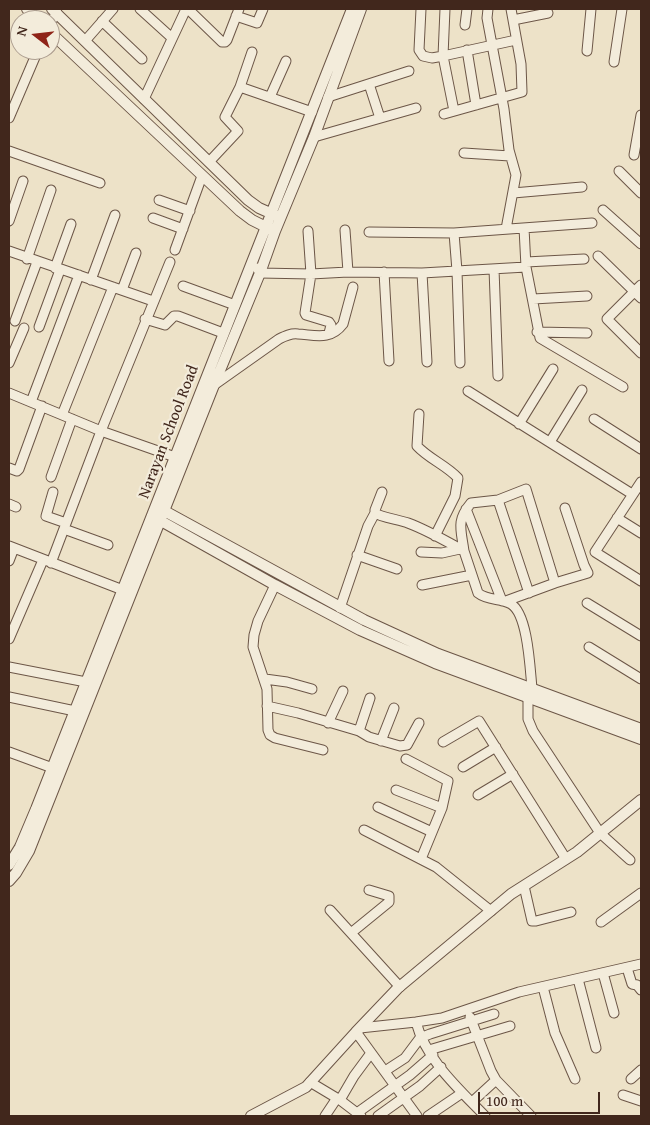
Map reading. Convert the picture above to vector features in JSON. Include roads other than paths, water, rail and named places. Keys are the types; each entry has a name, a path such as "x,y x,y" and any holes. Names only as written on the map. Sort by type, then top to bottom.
{"street":[{"path":"85,41 113,9"},
{"path":"140,9 172,38"},
{"path":"144,99 187,9 225,42 237,13 257,23 263,9"},
{"path":"276,216 312,112 352,9"},
{"path":"56,769 158,513 260,273 270,229 314,137 361,9"},
{"path":"421,9 419,50 423,56 432,58 516,40"},
{"path":"445,9 443,56 454,110"},
{"path":"465,25 467,9"},
{"path":"488,9 487,18 502,98 510,156 516,175 506,229"},
{"path":"444,114 522,92 512,9"},
{"path":"588,51 591,9"},
{"path":"614,62 622,9"},
{"path":"513,20 548,13"},
{"path":"60,17 248,200 276,216"},
{"path":"102,21 142,59"},
{"path":"60,41 240,212 270,229"},
{"path":"467,50 476,105"},
{"path":"209,162 238,131 225,118 240,87 252,52"},
{"path":"9,118 34,60"},
{"path":"270,97 286,61"},
{"path":"328,97 409,71"},
{"path":"370,84 380,118"},
{"path":"240,87 312,112"},
{"path":"314,137 416,108"},
{"path":"634,155 641,115"},
{"path":"9,151 100,183"},
{"path":"464,153 510,156"},
{"path":"619,171 641,193"},
{"path":"175,250 202,176"},
{"path":"9,221 22,181"},
{"path":"513,193 582,187"},
{"path":"27,258 52,190"},
{"path":"159,200 190,211"},
{"path":"602,210 641,244"},
{"path":"92,280 115,215"},
{"path":"153,218 183,229"},
{"path":"39,327 71,224"},
{"path":"369,232 454,233 592,224"},
{"path":"524,228 526,265 540,338 623,387"},
{"name":"Narayan School Road","path":"158,513 176,457 234,305 252,262 270,229"},
{"path":"345,230 348,272"},
{"path":"308,231 311,274 305,313 306,315 329,322 331,325 330,334"},
{"path":"454,233 460,363"},
{"path":"9,251 153,300"},
{"path":"62,415 118,289 136,254"},
{"path":"598,256 639,292 607,319 641,353"},
{"path":"260,273 422,273 494,269 584,259"},
{"path":"15,321 37,262"},
{"path":"9,639 65,526 145,319 170,262"},
{"path":"252,262 260,273"},
{"path":"494,269 498,376"},
{"path":"384,272 389,361"},
{"path":"422,273 427,362"},
{"path":"31,402 79,275"},
{"path":"184,286 234,305"},
{"path":"214,385 289,334 318,337 339,329 343,324 353,287"},
{"path":"533,299 587,296"},
{"path":"145,319 165,326 174,316 178,316 224,333"},
{"path":"9,363 24,328"},
{"path":"538,332 587,333"},
{"path":"519,424 553,369"},
{"path":"550,442 582,390"},
{"path":"468,392 632,494"},
{"path":"10,396 42,406 101,431 176,457"},
{"path":"9,468 17,471 19,469 42,406"},
{"path":"419,414 417,446 452,471 458,478 455,496 435,536"},
{"path":"51,477 72,419"},
{"path":"594,419 641,449"},
{"path":"641,484 632,494 595,552 641,580"},
{"path":"554,583 526,489 498,500 471,503 462,514 460,523 462,550 478,593 483,597 504,601 517,608 521,614 528,650 530,693 528,719 533,731 600,833 630,860"},
{"path":"53,492 46,516 108,545"},
{"path":"340,608 357,555 382,492"},
{"path":"498,500 529,592"},
{"path":"504,601 588,573 565,508"},
{"path":"466,509 504,601"},
{"path":"158,513 275,586 360,630 435,663 641,729"},
{"path":"158,513 340,608 438,654 641,739"},
{"path":"375,513 412,525 462,550"},
{"path":"617,518 641,533"},
{"path":"9,561 11,547 127,592"},
{"path":"421,552 442,553 462,550"},
{"path":"357,555 397,569"},
{"path":"422,585 472,575"},
{"path":"275,586 258,620 253,647 265,680 268,730 270,736 323,750"},
{"path":"11,871 29,851 75,710 127,592"},
{"path":"587,603 641,636"},
{"path":"588,647 641,679"},
{"path":"9,667 86,682"},
{"path":"265,680 288,682 312,689"},
{"path":"328,723 343,691"},
{"path":"9,696 75,710"},
{"path":"359,731 370,698"},
{"path":"267,706 359,731 369,737 400,746 407,746 419,723"},
{"path":"381,741 394,708"},
{"path":"443,742 476,721 479,721 566,859"},
{"path":"463,767 496,747"},
{"path":"9,752 56,769"},
{"path":"406,759 448,782 442,808 421,859"},
{"path":"478,795 513,774"},
{"path":"396,790 442,808"},
{"path":"251,1116 306,1086 400,987 491,911 524,886 566,859 641,800"},
{"path":"378,807 432,832"},
{"path":"364,830 436,867 491,911"},
{"path":"524,886 532,921 571,912"},
{"path":"351,933 389,902 389,896 369,890"},
{"path":"601,922 641,894"},
{"path":"330,910 400,987"},
{"path":"358,1030 442,1018 519,992 641,964"},
{"path":"627,968 632,984 637,985 641,990"},
{"path":"603,973 614,1013"},
{"path":"578,979 596,1048"},
{"path":"543,987 555,1033 575,1079"},
{"path":"467,1010 496,1080 531,1116"},
{"path":"385,1071 405,1058 420,1038 494,1014"},
{"path":"416,1022 420,1038 453,1084 485,1116"},
{"path":"310,1082 339,1099 359,1115 431,1053 477,1035 510,1026"},
{"path":"358,1030 371,1053 417,1116"},
{"path":"325,1116 371,1053"},
{"path":"378,1116 404,1098 441,1067"},
{"path":"631,1079 641,1070"},
{"path":"472,1102 496,1080"},
{"path":"428,1116 462,1093"},
{"path":"623,1095 641,1101"}]}
